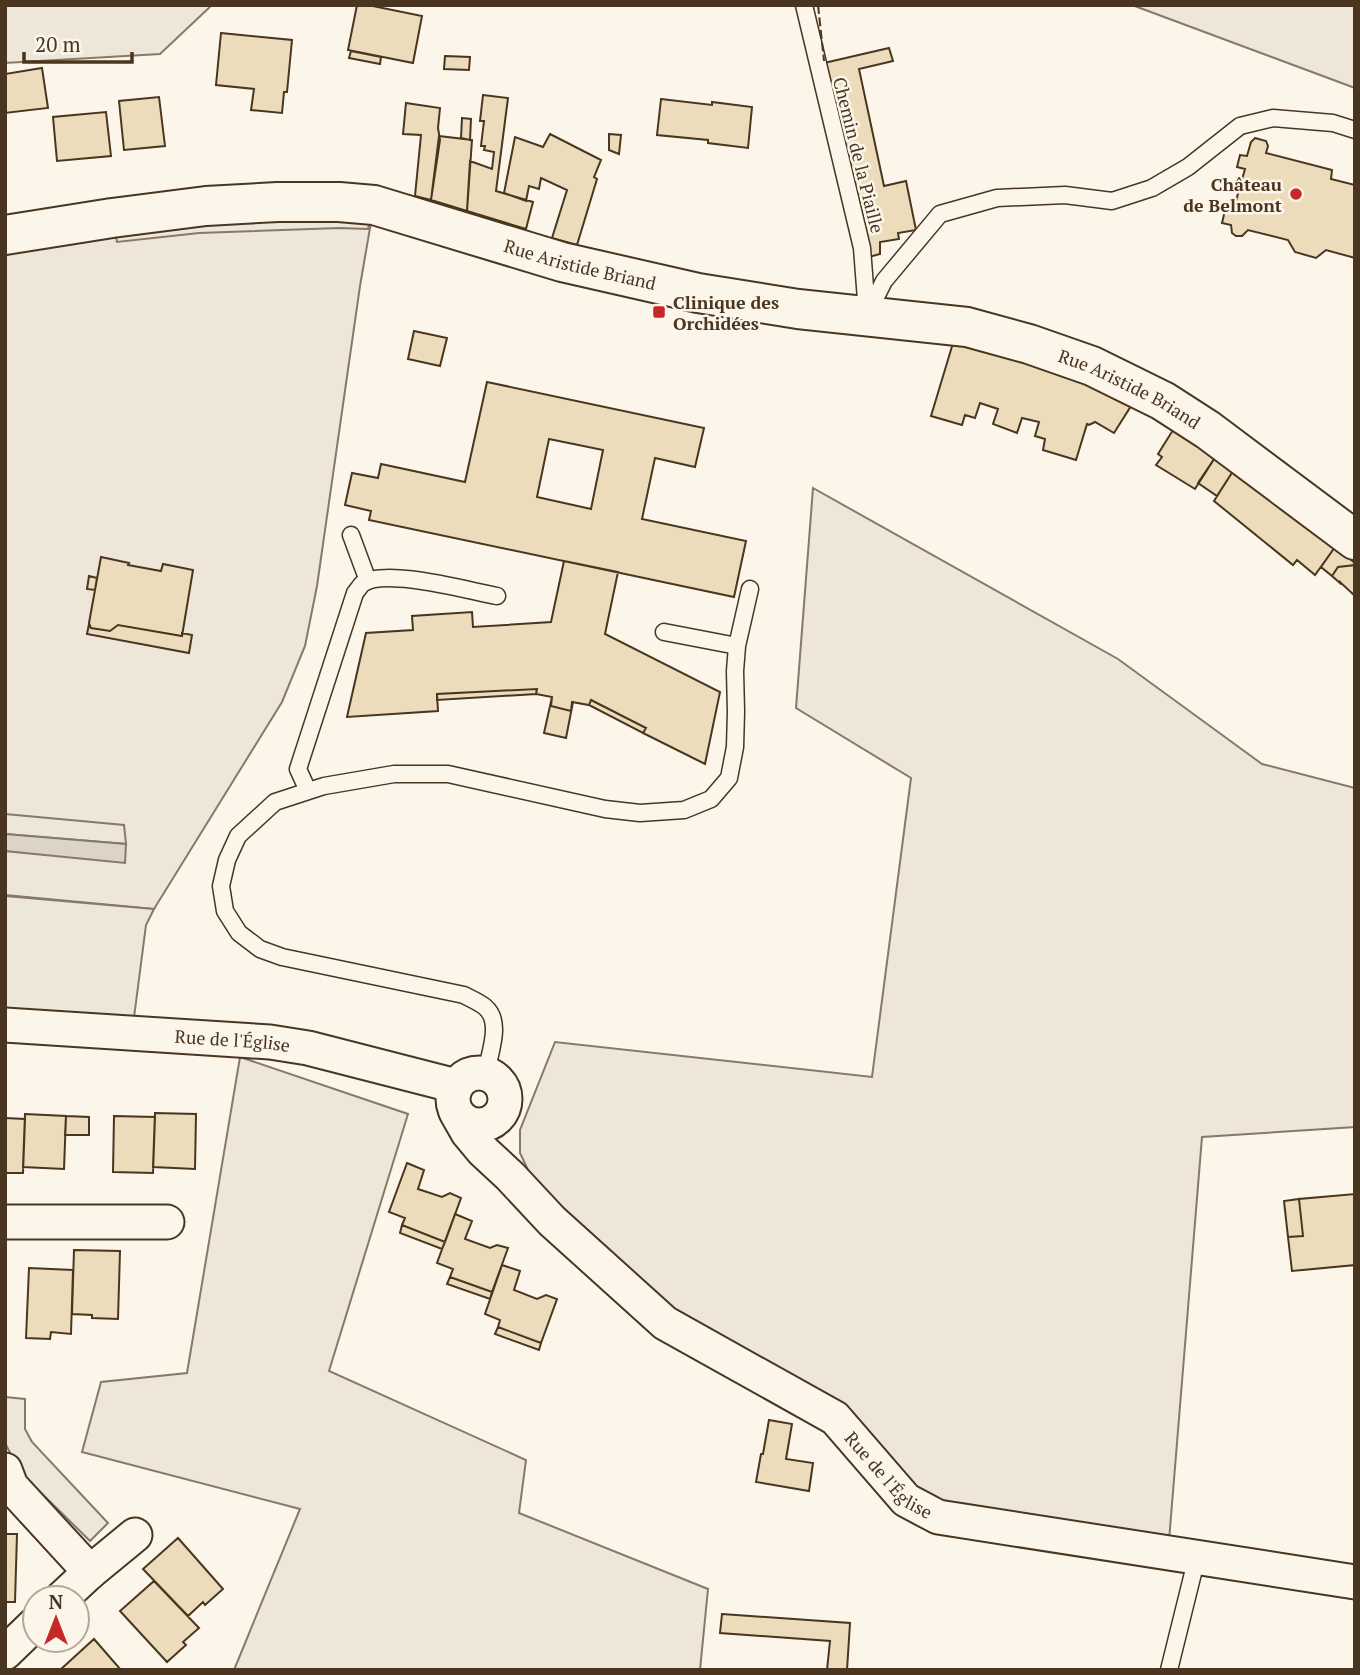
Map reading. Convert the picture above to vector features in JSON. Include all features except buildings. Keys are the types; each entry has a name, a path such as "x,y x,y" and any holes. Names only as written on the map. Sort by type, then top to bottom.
{"street":[{"name":"Rue Aristide Briand","path":"5,235 206,206 278,202 374,205 562,262 698,293 786,307 967,327 1029,344 1092,366 1163,401 1208,430 1355,540"},
{"name":"Rue de l'Église","path":"5,1025 270,1042 308,1048 456,1099 468,1133 483,1151 552,1221 665,1323 835,1418 906,1500 939,1517 1355,1582"},
{"path":"504,1108 494,1121 477,1126 468,1123 456,1099 461,1079 468,1074 486,1073 500,1083 504,1091 504,1108 502,1130 503,1148 510,1176"},
{"path":"5,1222 166,1222"},
{"path":"7,1481 90,1572"},
{"path":"77,1584 135,1535"},
{"path":"5,1653 21,1638"}],"lane":[{"name":"Chemin de la Piaille","path":"804,5 862,248 867,315"},
{"path":"867,315 884,281 940,215 996,198 1065,195 1112,201 1152,188 1188,167 1240,126 1273,118 1333,123 1355,130"},
{"path":"351,535 368,581"},
{"path":"308,791 298,769 355,593 361,584 375,579 416,579 497,596"},
{"path":"486,1073 494,1029 493,1018 485,1007 464,995 282,957 260,949 239,933 225,911 221,886 226,860 238,836 275,802 324,786 394,774 447,774 605,809 640,813 684,810 711,799 729,778 735,747 737,646 750,589"},
{"path":"664,632 737,646"},
{"path":"1169,1670 1197,1557"}],"shaded area":[{"path":"5,5 212,5 160,54 5,63"},
{"path":"1132,5 1355,5 1355,88"},
{"path":"374,205 317,586 305,646 282,702 154,909 5,895 5,235"},
{"path":"374,205 368,229 199,233 117,242 112,218"},
{"path":"813,488 1118,659 1262,764 1355,788 1355,1127 1202,1137 1168,1553 939,1517 835,1418 665,1323 552,1221 520,1153 520,1130 555,1042 872,1077 911,778 796,708"},
{"path":"5,814 124,825 126,844 5,834"},
{"path":"5,834 126,844 125,863 5,851"},
{"path":"5,896 154,909 146,925 132,1033 5,1025"},
{"path":"240,1057 408,1114 329,1371 526,1460 519,1513 708,1589 700,1670 234,1670 300,1509 82,1452 101,1382 187,1373"},
{"path":"5,1397 25,1399 25,1429 32,1442 108,1523 90,1541 20,1472 5,1443"}],"fence":[{"path":"818,5 824,61"}],"place":[{"name":"Château de Belmont","path":"1296,194"},
{"name":"Clinique des Orchidées","path":"659,312"}]}
